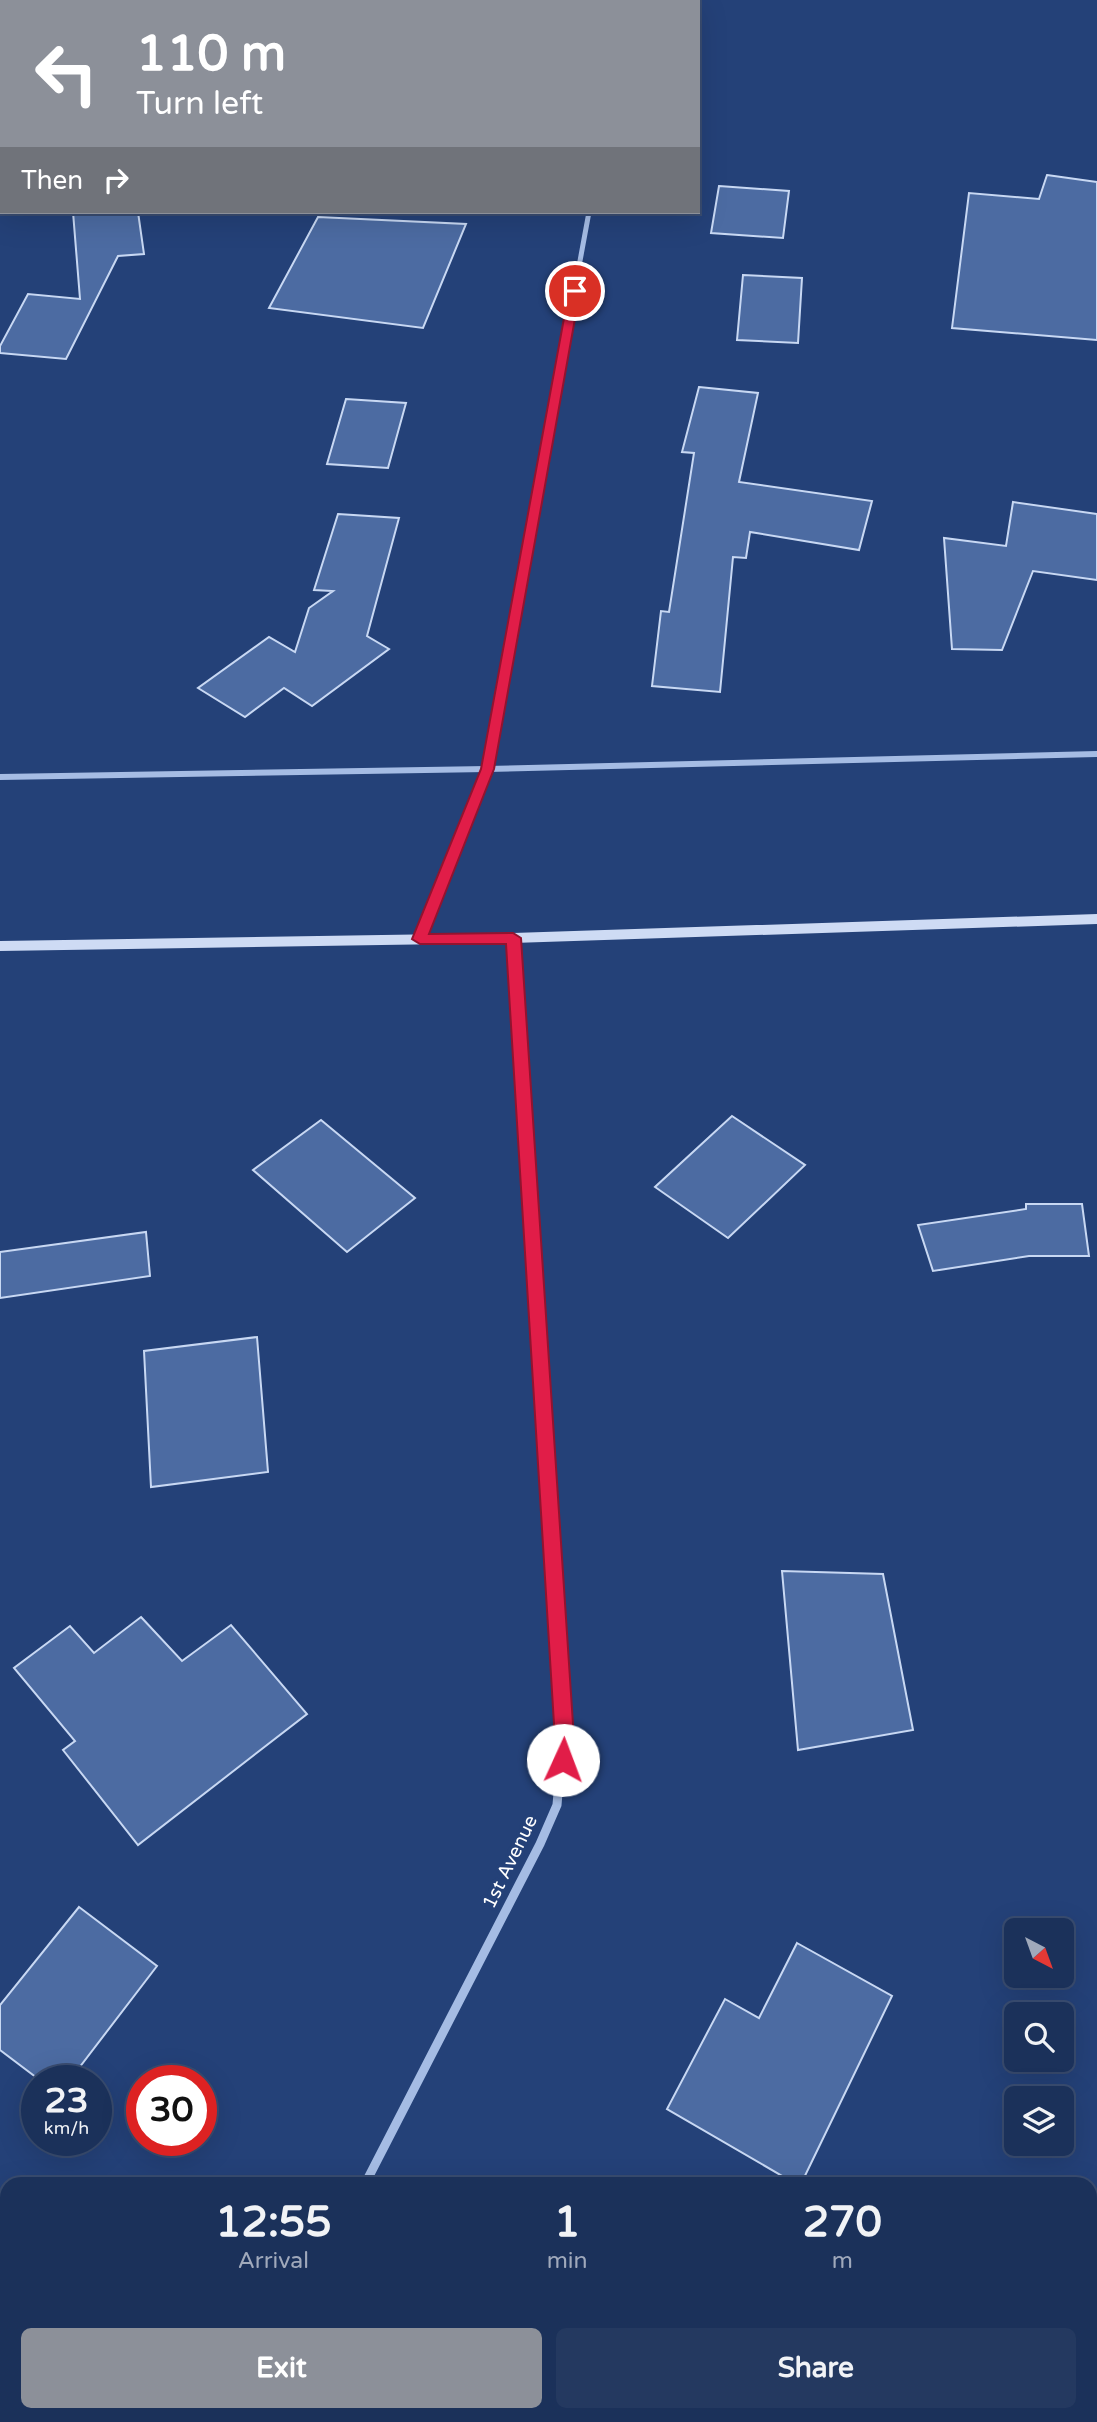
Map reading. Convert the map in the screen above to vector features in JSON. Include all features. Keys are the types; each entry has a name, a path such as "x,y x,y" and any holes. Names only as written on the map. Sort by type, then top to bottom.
{"main road":[{"path":"0,946 513,938 1097,919"}],"street":[{"path":"420,939 487,769 589,214"},
{"path":"0,777 487,769 1097,754"},
{"name":"1st Avenue","path":"369,2177 540,1844 557,1805 563,1760 564,1724 513,938"}],"building":[{"path":"1047,175 1097,182 1097,340 952,328 969,193 1039,199"},
{"path":"719,186 789,191 783,238 711,233"},
{"path":"73,214 138,214 144,254 118,256 66,359 0,353 0,346 28,294 80,299"},
{"path":"318,217 466,224 423,328 269,308"},
{"path":"743,275 802,278 798,343 737,340"},
{"path":"699,387 758,393 739,482 872,501 859,550 750,532 746,558 733,557 720,692 652,686 661,611 669,612 694,453 682,452"},
{"path":"346,399 406,403 388,468 327,464"},
{"path":"1013,502 1097,514 1097,580 1033,571 1002,650 952,649 944,538 1006,546"},
{"path":"338,514 399,518 367,636 389,649 312,706 284,688 245,717 198,688 269,637 295,652 309,608 333,591 314,590"},
{"path":"732,1116 805,1165 728,1238 655,1187"},
{"path":"321,1120 415,1198 347,1252 253,1170"},
{"path":"1026,1204 1082,1204 1089,1256 1029,1256 933,1271 918,1225 1026,1209"},
{"path":"146,1232 150,1276 0,1298 0,1252"},
{"path":"257,1337 268,1472 151,1487 144,1351"},
{"path":"782,1571 883,1574 913,1730 798,1750"},
{"path":"141,1617 182,1661 231,1625 307,1714 138,1845 63,1750 75,1741 14,1668 70,1626 94,1653"},
{"path":"79,1907 157,1966 81,2065 21,2066 0,2050 0,2005"},
{"path":"797,1943 892,1996 804,2177 784,2177 667,2109 725,1999 759,2018"}],"route":[{"path":"563,1760 564,1724 513,938 420,939 487,769 575,291"}]}
